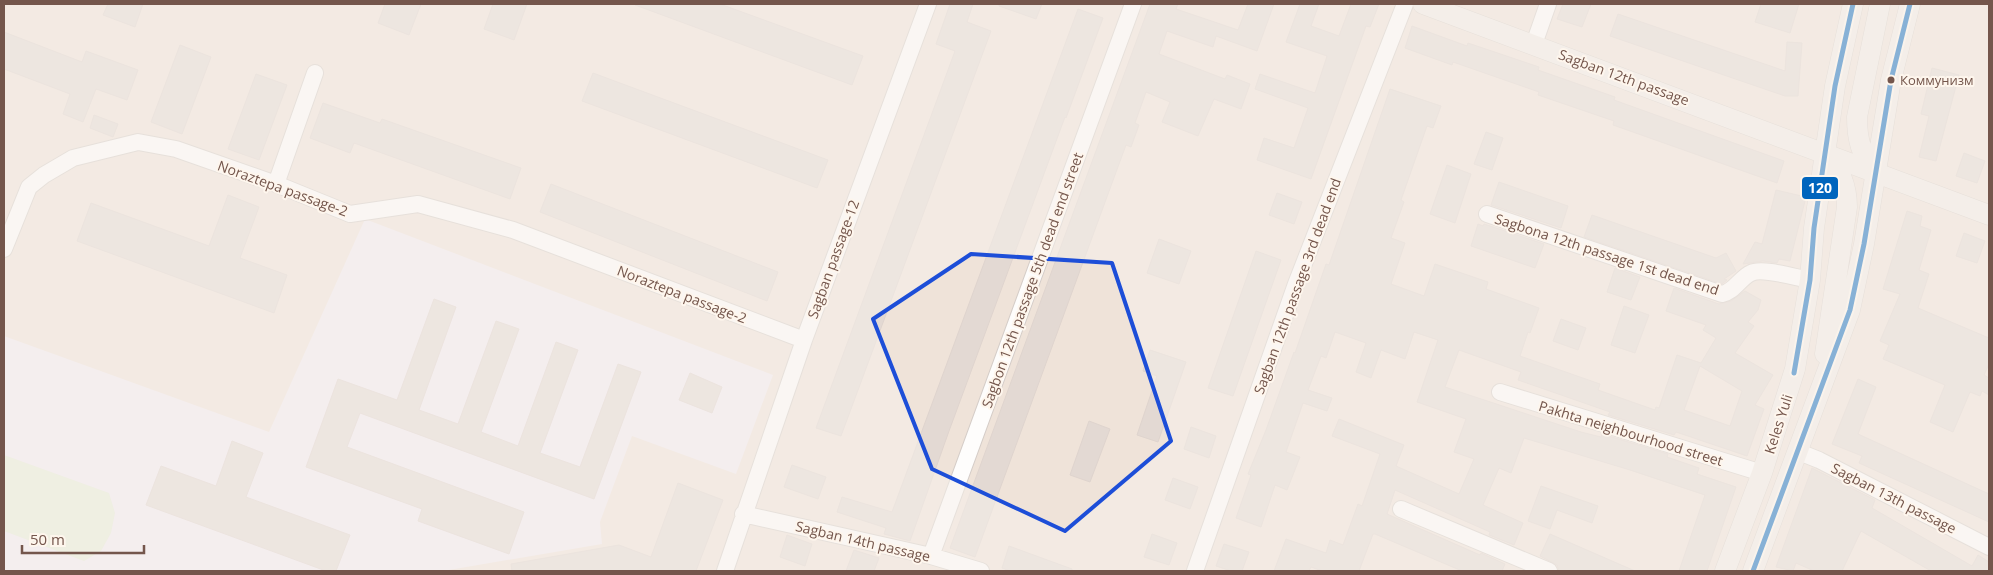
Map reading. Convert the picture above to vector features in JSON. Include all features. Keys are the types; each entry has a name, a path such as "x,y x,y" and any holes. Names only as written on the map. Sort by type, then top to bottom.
{"main road":[{"name":"Sagban 12th passage","path":"1423,4 1825,152 1989,215"},
{"name":"Keles Yuli","path":"1725,571 1762,473 1795,369 1810,280 1814,228 1834,86 1854,4"},
{"path":"1876,172 1861,150 1857,130 1857,117 1880,4"},
{"name":"Keles Yuli","path":"1753,571 1799,452 1850,310 1864,244 1892,80 1910,4"},
{"path":"1820,393 1847,206 1843,178 1836,165 1825,152"}],"street":[{"name":"Sagban passage-12","path":"725,571 804,340 928,4"},
{"name":"Sagbon 12th passage 5th dead end street","path":"931,556 1133,4"},
{"name":"Sagban 12th passage 3rd dead end","path":"1194,571 1296,284 1406,4"},
{"path":"1534,44 1548,4"},
{"path":"276,184 314,73"},
{"name":"Noraztepa passage-2","path":"4,249 29,186 73,158 138,142 176,149 276,184 350,214 418,204 513,230 804,340"},
{"name":"Sagbona 12th passage 1st dead end","path":"1487,214 1722,294 1728,293 1750,273 1760,271 1810,280"},
{"name":"Pakhta neighbourhood street","path":"1500,392 1762,473"},
{"name":"Sagban 13th passage","path":"1799,452 1820,460 1989,547"},
{"path":"1401,509 1549,571"},
{"name":"Sagban 14th passage","path":"743,515 931,556 978,571"}],"highlighted area":[{"path":"971,254 1112,263 1171,441 1065,531 932,469 873,319"}],"shaded area":[{"path":"4,4 1989,4 1989,571 4,571"},
{"path":"365,219 773,375 736,474 632,436 600,522 602,544 443,571 4,570 4,336 269,432"}],"green space":[{"path":"4,455 109,493 115,513 111,533 101,551 84,561 4,531"}],"building":[{"path":"108,4 143,4 135,27 103,15"},
{"path":"385,4 421,4 409,35 378,23"},
{"path":"493,4 527,4 514,40 484,29"},
{"path":"635,4 720,4 863,56 852,85"},
{"path":"950,4 973,4 967,22 991,31 841,436 816,428 955,51 936,44"},
{"path":"999,4 1042,4 1036,19 999,6"},
{"path":"1150,4 1178,4 1176,9 1238,30 1248,4 1274,4 1257,51 1216,36 1213,47 1167,31 1159,54 1225,79 1227,75 1250,84 1241,109 1214,99 1198,136 1162,122 1170,102 1146,92 1135,123 1139,125 1131,147 1126,145 975,557 950,548"},
{"path":"1300,4 1319,4 1311,26 1339,36 1351,4 1379,4 1370,27 1366,26 1311,179 1257,160 1264,138 1294,148 1308,108 1255,89 1260,74 1315,93 1327,56 1286,42"},
{"path":"1563,4 1591,4 1582,27 1557,19"},
{"path":"1761,4 1799,4 1790,33 1755,22"},
{"path":"1078,9 1103,18 910,541 884,534 886,528 837,512 842,497 892,512"},
{"path":"1618,14 1785,71 1787,42 1802,43 1798,96 1785,96 1610,36"},
{"path":"1412,26 1467,46 1468,43 1539,67 1538,70 1615,97 1614,100 1784,161 1777,183 1613,125 1614,121 1538,95 1539,92 1453,62 1452,65 1405,48"},
{"path":"4,32 82,62 86,51 138,70 127,100 96,89 83,122 63,114 70,94 4,69"},
{"path":"180,45 211,57 182,134 151,122"},
{"path":"1932,68 1959,75 1936,161 1919,157 1929,116 1921,114"},
{"path":"593,73 828,160 817,188 582,101"},
{"path":"256,74 287,85 259,160 228,149"},
{"path":"1390,89 1441,106 1433,128 1427,126 1401,200 1404,202 1391,238 1405,243 1391,284 1424,296 1435,264 1488,282 1486,289 1539,308 1520,356 1600,384 1598,390 1655,410 1656,407 1659,408 1677,355 1701,363 1716,338 1703,330 1706,325 1666,311 1674,288 1719,304 1731,301 1745,291 1761,300 1758,310 1748,322 1754,326 1735,353 1773,375 1755,405 1764,409 1747,456 1676,432 1674,435 1608,415 1610,412 1518,380 1521,372 1459,350 1445,387 1581,432 1601,437 1602,434 1668,454 1667,457 1699,468 1697,474 1736,487 1707,571 1679,571 1705,495 1524,438 1511,473 1499,468 1483,505 1523,523 1514,545 1489,535 1490,532 1395,490 1387,514 1505,564 1502,571 1462,571 1373,534 1359,571 1322,571 1311,567 1309,571 1274,571 1286,539 1326,553 1330,540 1343,545 1358,504 1362,506 1380,454 1332,436 1339,419 1404,445 1396,466 1459,494 1474,459 1454,452 1466,419 1417,402 1438,340 1414,332 1405,359 1381,350 1371,378 1356,372 1366,343 1335,332 1326,358 1321,356 1308,390 1332,398 1327,411 1303,403 1286,452 1300,457 1287,490 1275,485 1261,527 1236,518 1251,475 1248,474 1295,353 1326,264 1329,265","holes":["1700,366 1742,391 1730,426 1684,410"]},
{"path":"323,103 380,123 382,119 521,168 510,199 354,143 350,153 310,138"},
{"path":"94,115 118,124 113,137 90,128"},
{"path":"1486,132 1503,138 1492,170 1474,164"},
{"path":"1964,153 1985,161 1977,183 1956,176"},
{"path":"1447,165 1471,174 1455,223 1430,214"},
{"path":"1499,182 1568,206 1561,228 1491,205"},
{"path":"551,184 778,272 767,301 540,212"},
{"path":"1776,190 1806,197 1790,261 1779,259 1777,263 1763,261 1743,264 1755,242 1762,244"},
{"path":"1277,193 1302,202 1294,224 1269,215"},
{"path":"228,195 259,207 240,258 287,275 274,313 77,241 91,203 209,246"},
{"path":"1907,211 1922,216 1920,226 1931,230 1919,270 1929,274 1918,308 1989,338 1989,364 1984,375 1989,378 1989,395 1982,391 1980,396 1970,392 1953,432 1930,422 1945,385 1883,359 1889,345 1880,341 1900,294 1883,289"},
{"path":"1592,215 1716,258 1726,253 1736,271 1724,279 1727,280 1722,284 1584,237"},
{"path":"1478,224 1483,226 1484,224 1544,244 1535,268 1471,246"},
{"path":"1964,233 1985,241 1977,263 1956,256"},
{"path":"1159,239 1191,251 1179,284 1147,273"},
{"path":"1256,251 1281,260 1233,396 1208,388"},
{"path":"1615,268 1640,277 1631,300 1607,292"},
{"path":"434,299 456,307 419,410 458,424 496,321 519,329 481,432 518,446 556,342 578,350 540,453 580,467 618,364 641,372 594,499 360,413 347,447 524,512 509,554 418,521 422,509 306,467 338,379 397,400"},
{"path":"1624,306 1649,315 1635,353 1611,345"},
{"path":"1561,319 1586,328 1578,350 1553,341"},
{"path":"1150,350 1186,362 1158,442 1137,435 1157,376 1143,371"},
{"path":"690,373 722,387 712,413 679,400"},
{"path":"1858,379 1876,387 1858,434 1989,494 1989,522 1859,463 1862,456 1832,444"},
{"path":"1089,421 1110,429 1090,482 1070,475"},
{"path":"1191,427 1216,436 1209,458 1184,449"},
{"path":"232,441 263,453 246,497 350,535 336,571 326,571 146,505 161,466 216,486"},
{"path":"792,465 826,477 818,499 784,487"},
{"path":"1812,468 1875,500 1872,508 1972,566 1978,555 1989,562 1989,571 1931,571 1861,531 1842,571 1814,571 1796,563 1793,571 1776,567"},
{"path":"1173,478 1198,487 1190,509 1165,500"},
{"path":"678,483 723,500 696,571 512,571 511,564 619,545 651,557"},
{"path":"1541,486 1598,506 1592,523 1557,510 1550,529 1528,521"},
{"path":"1152,534 1177,543 1169,565 1144,557"},
{"path":"1550,534 1635,571 1559,571 1557,565 1540,556"},
{"path":"787,535 812,544 805,566 780,557"},
{"path":"1224,544 1249,552 1242,571 1231,571 1216,566"},
{"path":"1009,546 1072,569 1072,571 1010,571 1002,568"},
{"path":"854,550 879,558 874,571 846,571"}],"transit line":[{"name":"120","path":"1794,373 1810,280 1814,228 1835,86 1853,4"},
{"name":"120","path":"1753,571 1850,310 1864,244 1891,80 1910,4"}],"place":[{"name":"Коммунизм","path":"1891,80"}]}
